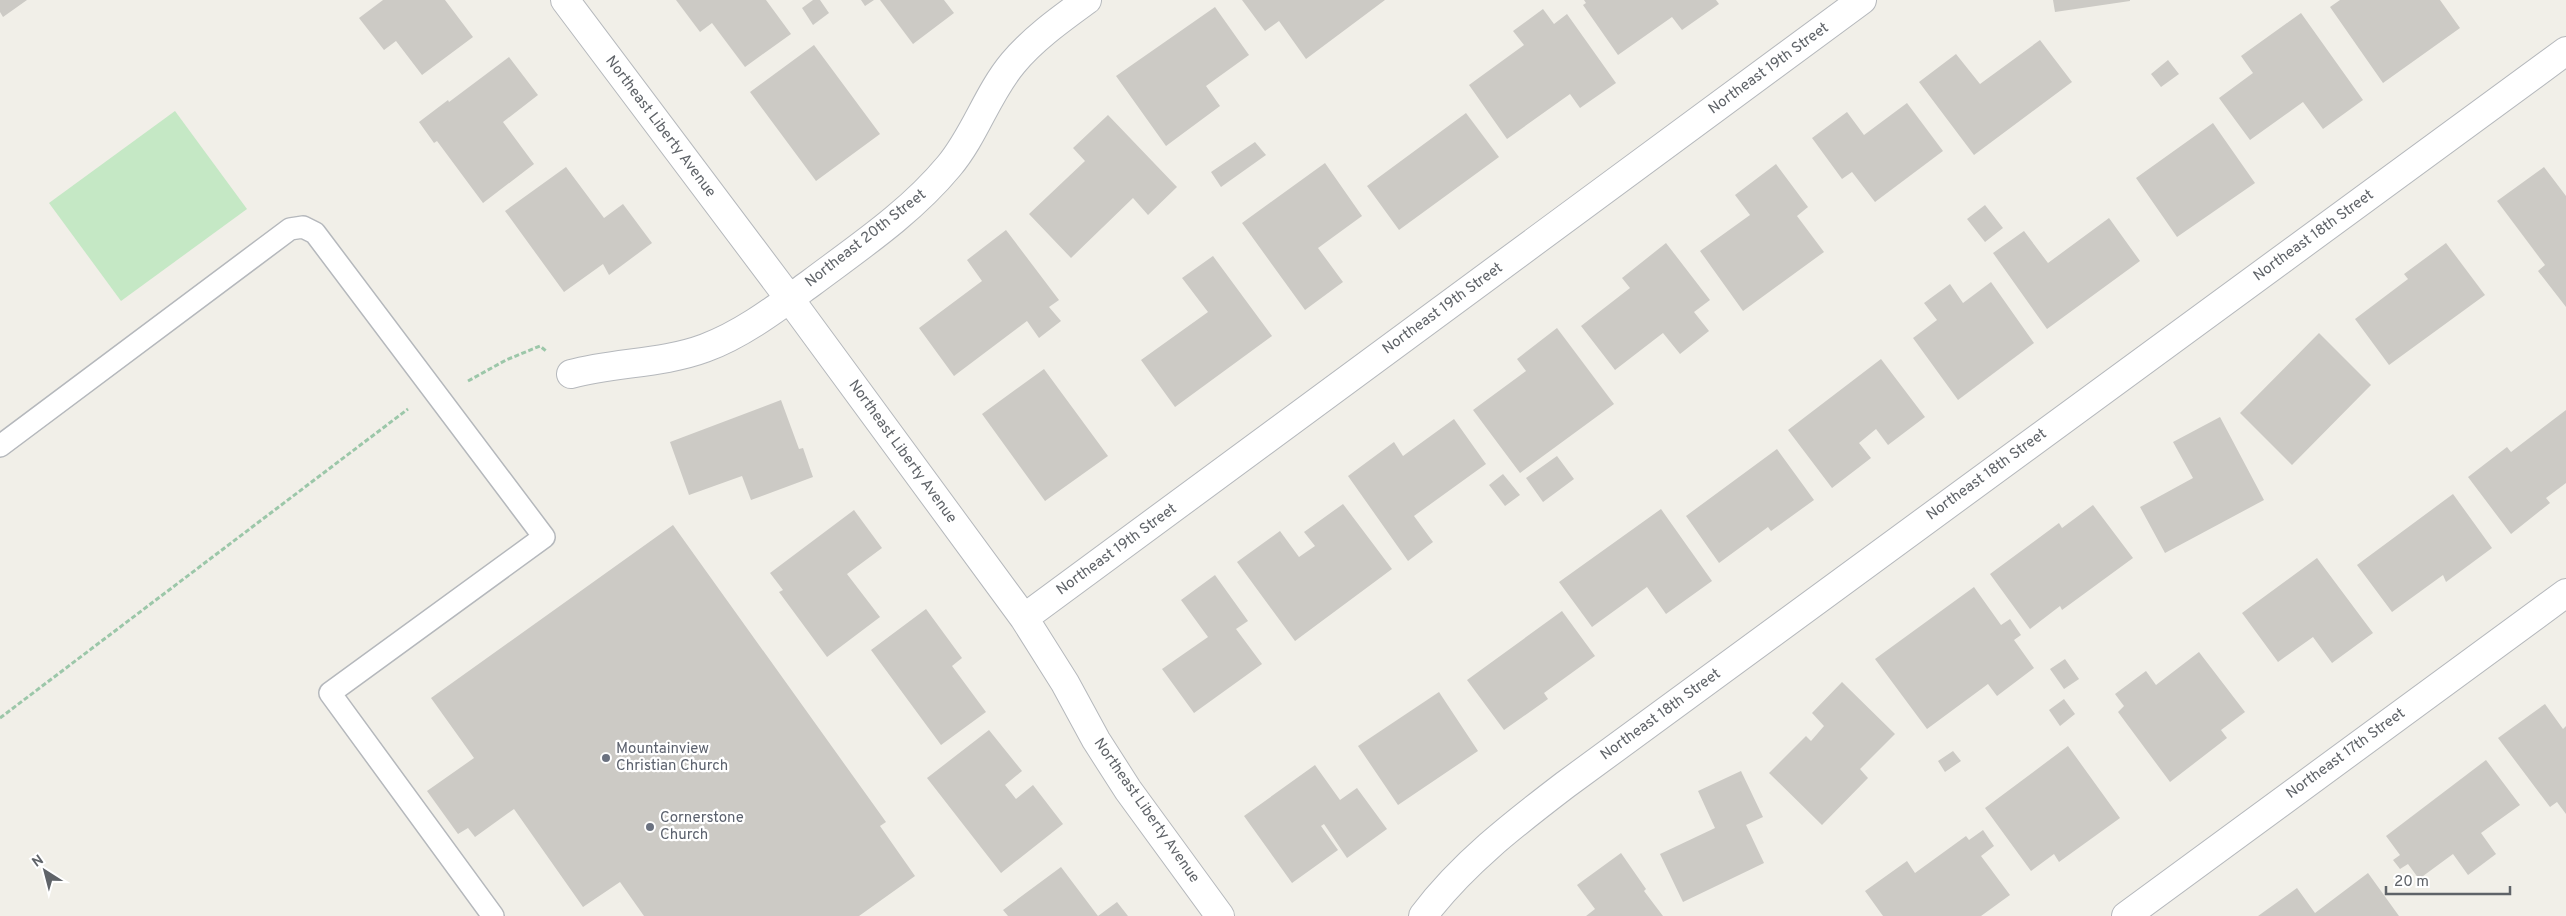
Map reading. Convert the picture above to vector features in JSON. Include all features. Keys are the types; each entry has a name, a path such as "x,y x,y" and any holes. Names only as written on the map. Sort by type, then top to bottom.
{"street":[{"name":"Northeast Liberty Avenue","path":"565,0 789,298 1024,618 1065,683 1096,740 1128,790 1220,916"},
{"name":"Northeast 20th Street","path":"571,374 598,366 678,356 706,348 740,332 850,254 927,193 961,152 1012,64 1042,33 1088,0"},
{"name":"Northeast 19th Street","path":"1024,618 1862,0"},
{"name":"Northeast 18th Street","path":"1423,916 1441,892 1507,830 1566,785 2566,51"},
{"name":"Northeast 17th Street","path":"2126,916 2566,593"}],"lane":[{"path":"0,446 290,229 303,227 314,232 544,537 330,693 493,916"}],"path":[{"path":"0,718 407,409 436,394 474,379 506,360 540,346 571,374"}],"green space":[{"path":"175,111 247,209 121,301 49,203"}],"building":[{"path":"0,0 27,0 3,17 0,12"},
{"path":"383,0 445,0 473,37 422,75 396,41 384,50 359,18"},
{"path":"676,0 766,0 791,34 745,67 712,23 700,32"},
{"path":"813,0 820,0 829,13 813,25 802,8"},
{"path":"861,0 874,0 865,6"},
{"path":"880,0 944,0 954,13 913,44"},
{"path":"1242,0 1385,0 1306,59 1279,21 1265,31"},
{"path":"1584,0 1716,0 1719,4 1682,30 1672,17 1618,55 1583,5 1586,3"},
{"path":"2053,0 2130,0 2130,1 2055,12"},
{"path":"2340,0 2440,0 2460,28 2383,83 2330,7"},
{"path":"1215,7 1249,55 1206,86 1220,106 1166,146 1116,76"},
{"path":"1543,9 1554,24 1567,14 1616,83 1580,108 1570,94 1507,139 1469,85 1524,45 1513,31"},
{"path":"2301,13 2363,100 2323,129 2303,102 2250,140 2219,98 2253,73 2241,56"},
{"path":"2040,40 2072,82 1974,155 1919,82 1956,54 1980,84"},
{"path":"814,45 880,134 816,181 750,92"},
{"path":"509,57 538,95 503,122 534,164 483,203 437,141 434,143 419,122"},
{"path":"2168,60 2179,74 2161,87 2151,74"},
{"path":"1907,103 1943,151 1875,202 1852,172 1842,179 1812,138 1847,112 1864,135"},
{"path":"1466,113 1499,157 1399,230 1367,186"},
{"path":"1108,115 1177,187 1148,215 1133,198 1071,258 1029,214 1085,161 1073,148"},
{"path":"2213,123 2255,183 2177,237 2136,178"},
{"path":"1255,142 1266,155 1221,187 1211,172"},
{"path":"1325,163 1362,216 1318,248 1343,282 1305,310 1242,223"},
{"path":"1776,164 1808,207 1797,216 1824,252 1743,311 1700,251 1750,215 1735,195"},
{"path":"566,167 604,218 623,204 652,243 609,275 603,264 564,292 505,211"},
{"path":"2544,167 2566,196 2566,307 2538,271 2545,265 2497,201"},
{"path":"1985,205 2003,228 1985,242 1967,219"},
{"path":"2109,218 2140,261 2047,329 1993,253 2024,231 2048,263"},
{"path":"1006,230 1059,300 1049,307 1061,321 1039,338 1027,321 954,376 919,328 982,281 967,260"},
{"path":"1666,243 1710,300 1694,312 1709,331 1680,354 1663,333 1615,370 1581,326 1630,288 1622,278"},
{"path":"2446,243 2485,295 2389,365 2355,319 2408,279 2404,274"},
{"path":"1213,256 1272,336 1175,407 1141,360 1208,312 1182,278"},
{"path":"1991,282 2034,343 1958,400 1913,338 1937,320 1924,303 1950,284 1963,303"},
{"path":"1557,328 1614,404 1520,473 1473,410 1526,371 1517,359"},
{"path":"2319,333 2371,385 2292,465 2240,413"},
{"path":"1881,359 1925,417 1888,445 1876,429 1859,443 1871,458 1832,488 1788,430"},
{"path":"1044,369 1108,456 1045,501 982,414"},
{"path":"781,400 799,449 803,448 813,477 751,500 742,476 689,495 670,442"},
{"path":"2566,410 2566,483 2546,498 2550,503 2511,534 2468,477 2507,447 2511,452"},
{"path":"2220,417 2264,500 2165,553 2140,507 2193,478 2173,442"},
{"path":"1454,419 1486,464 1414,516 1433,542 1408,561 1348,476 1394,442 1403,456"},
{"path":"1777,449 1814,500 1771,531 1768,527 1719,563 1686,516"},
{"path":"1557,456 1574,479 1543,502 1526,478"},
{"path":"1503,474 1520,495 1505,506 1489,485"},
{"path":"2453,494 2492,548 2446,582 2443,575 2392,612 2357,565"},
{"path":"1343,504 1392,569 1295,641 1237,562 1280,531 1299,557 1315,546 1304,532"},
{"path":"2093,505 2133,558 2062,610 2060,606 2030,629 1990,574 2059,523 2062,528"},
{"path":"1661,509 1712,581 1666,614 1647,587 1592,627 1559,582"},
{"path":"854,510 882,548 847,574 880,617 827,657 779,592 783,590 770,573"},
{"path":"673,525 886,822 880,826 915,876 859,916 644,916 620,882 583,907 514,809 475,837 468,828 458,834 427,791 474,758 431,698"},
{"path":"2317,558 2373,633 2332,663 2313,637 2278,662 2242,613"},
{"path":"1215,575 1248,621 1236,629 1262,664 1194,713 1162,669 1208,637 1181,600"},
{"path":"1974,587 2001,625 2010,619 2021,635 2014,640 2034,668 1997,696 1988,684 1927,729 1875,659"},
{"path":"926,609 962,658 952,666 986,712 941,745 871,650"},
{"path":"1562,611 1595,656 1544,693 1548,699 1504,730 1467,680"},
{"path":"2199,652 2245,712 2221,730 2227,738 2170,782 2118,712 2124,706 2115,694 2146,671 2156,685"},
{"path":"2065,659 2079,679 2064,689 2050,669"},
{"path":"1842,682 1895,734 1860,769 1868,778 1822,825 1769,773 1806,736 1811,741 1824,726 1812,713"},
{"path":"1439,692 1478,751 1398,805 1358,746"},
{"path":"2064,699 2075,714 2060,726 2049,710"},
{"path":"2545,704 2563,729 2566,726 2566,814 2557,802 2550,807 2498,738"},
{"path":"989,730 1022,771 1005,785 1016,799 1033,785 1063,824 1001,873 927,778"},
{"path":"2068,746 2120,818 2059,862 2054,854 2031,871 1985,808"},
{"path":"1953,751 1961,761 1945,772 1938,761"},
{"path":"2486,760 2520,805 2481,833 2496,854 2468,875 2453,854 2419,879 2408,864 2400,869 2393,860 2400,855 2386,836"},
{"path":"1315,765 1340,800 1357,788 1387,829 1347,858 1324,824 1321,826 1338,850 1292,883 1244,816"},
{"path":"1741,771 1763,817 1746,825 1764,863 1683,902 1660,854 1715,828 1698,791"},
{"path":"1983,830 1994,846 1981,856 2010,895 1981,916 1883,916 1865,891 1907,861 1915,873 1966,836 1969,840"},
{"path":"1621,853 1646,889 1644,891 1663,916 1586,916 1595,909 1577,885"},
{"path":"1061,867 1098,916 1008,916 1003,910"},
{"path":"2368,873 2399,916 2258,916 2297,888 2315,913"},
{"path":"1117,902 1128,916 1098,916"}],"place":[{"name":"Mountainview Christian Church","path":"606,758"},
{"name":"Cornerstone Church","path":"650,827"}]}
